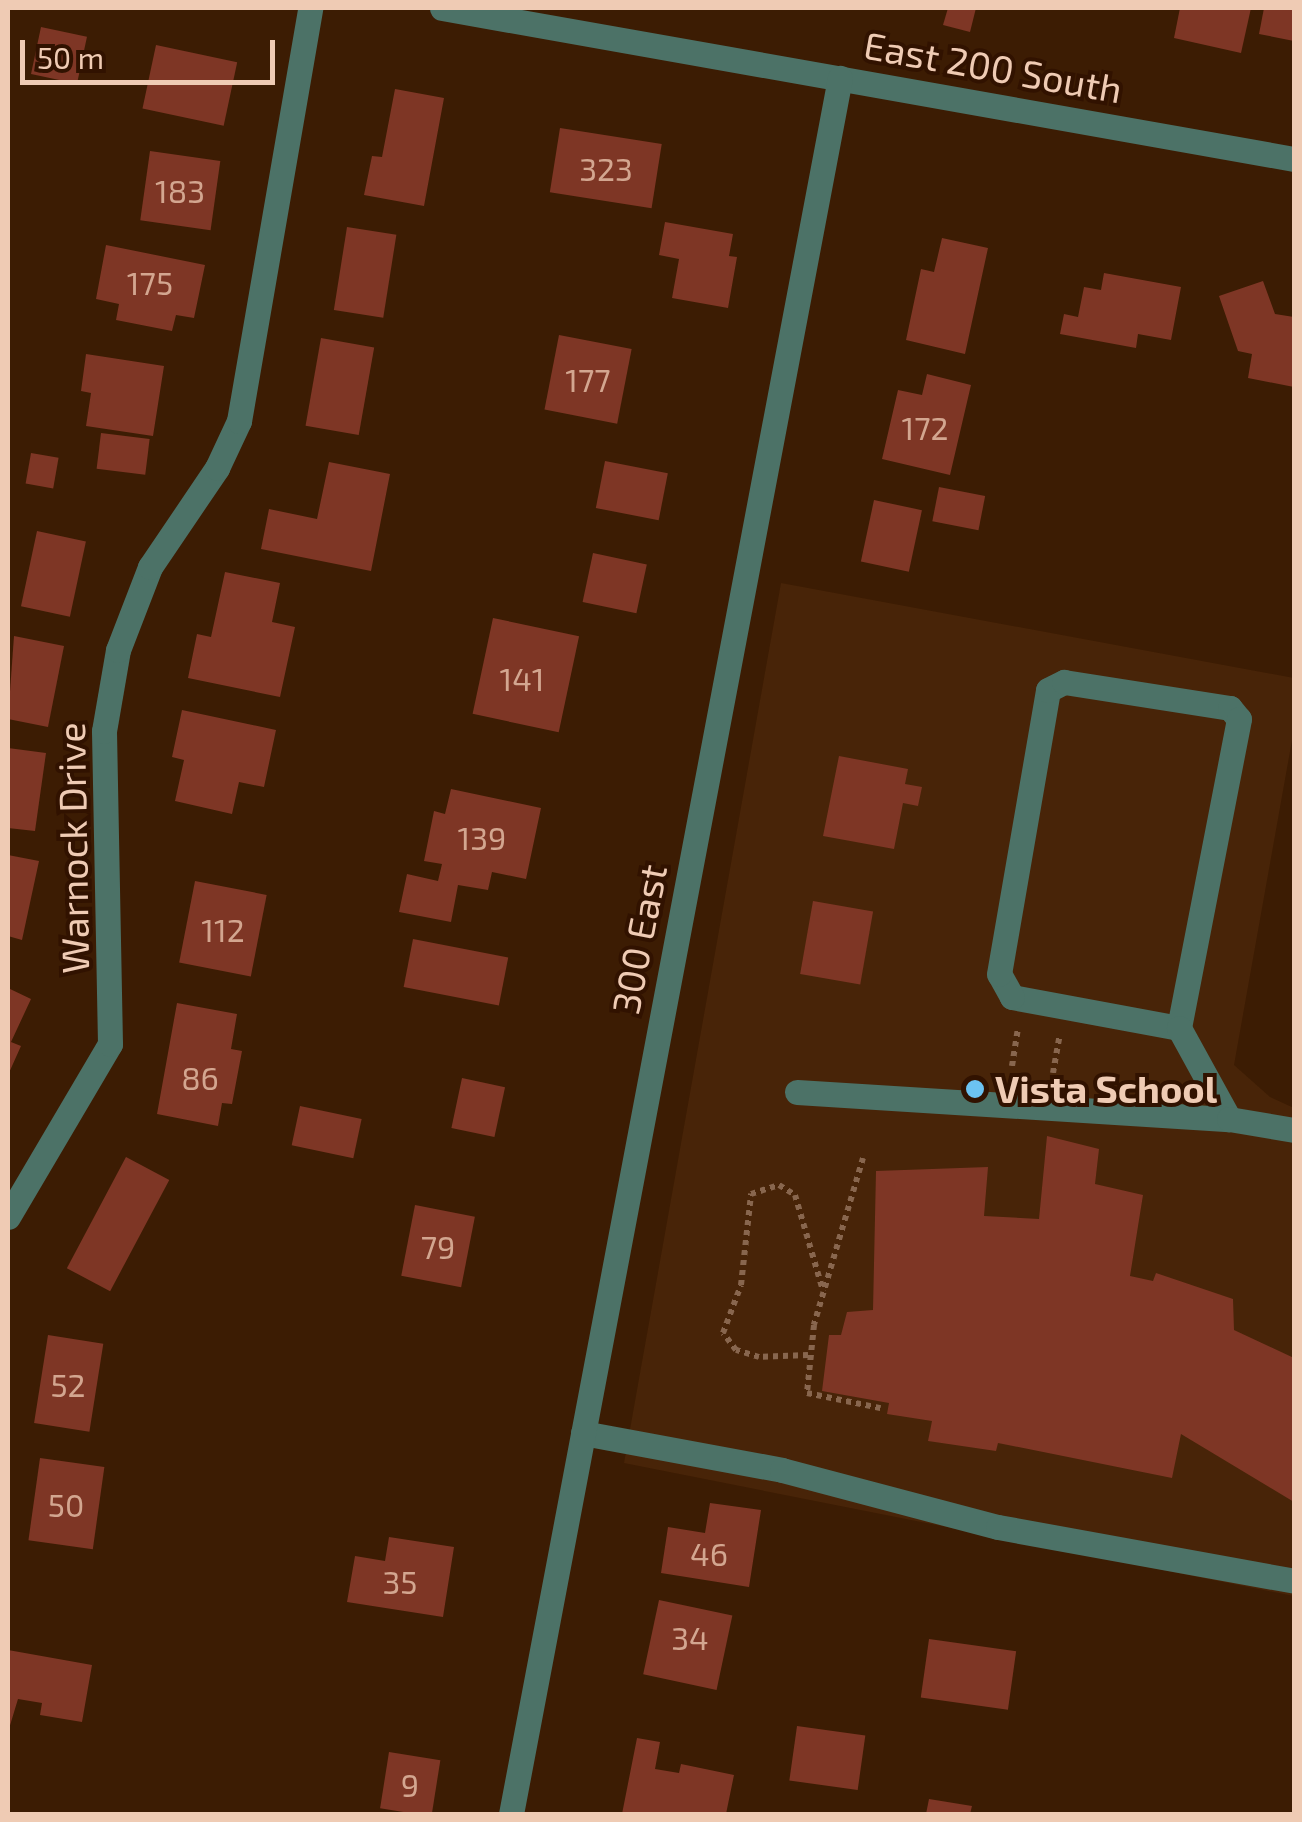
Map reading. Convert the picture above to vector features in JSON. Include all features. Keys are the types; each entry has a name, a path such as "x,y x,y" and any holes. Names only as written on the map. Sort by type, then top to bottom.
{"street":[{"name":"Warnock Drive","path":"8,1217 110,1044 104,731 118,650 150,567 217,468 239,422 310,8"},
{"name":"East 200 South","path":"442,8 1294,159"},
{"name":"300 East","path":"511,1814 840,78"},
{"path":"1179,1028 1012,996 1000,974 1048,690 1064,682 1230,708 1239,719 1179,1028 1229,1119"},
{"path":"797,1092 1229,1119 1294,1130"},
{"path":"583,1433 782,1470 1017,1531 1294,1581"}],"path":[{"path":"1012,1066 1022,999"},
{"path":"1053,1073 1065,1007"},
{"path":"862,1158 808,1355 807,1393 880,1408"},
{"path":"808,1355 758,1357 736,1350 723,1333 741,1284 750,1194 779,1185 796,1194 824,1291"}],"shaded area":[{"name":"Vista School","path":"781,583 1294,678 1294,729 1234,1065 1270,1097 1294,1108 1294,1596 624,1463"}],"building":[{"path":"948,8 976,8 970,32 943,25"},
{"path":"1180,8 1251,8 1241,53 1174,38"},
{"path":"1264,8 1294,8 1294,41 1259,34"},
{"path":"41,27 87,37 77,84 31,74"},
{"path":"156,45 237,62 224,126 142,109"},
{"path":"395,89 444,98 424,206 364,195 372,156 382,157"},
{"path":"560,128 662,144 652,208 550,192"},
{"path":"150,151 220,161 211,230 140,220"},
{"path":"665,222 733,234 729,256 737,257 728,308 672,298 679,259 659,255"},
{"path":"347,227 396,235 383,318 334,310"},
{"path":"942,238 988,248 965,354 906,340 921,269 934,272"},
{"path":"106,245 205,265 194,318 176,315 172,331 116,320 119,304 96,299"},
{"path":"1104,273 1181,287 1171,340 1138,334 1136,348 1060,334 1064,314 1078,317 1084,287 1101,290"},
{"path":"1263,281 1275,314 1294,317 1294,387 1248,378 1252,354 1238,351 1219,296"},
{"path":"559,335 632,349 617,424 544,410"},
{"path":"321,338 374,347 359,435 306,426"},
{"path":"86,354 164,366 153,436 86,426 91,393 81,391"},
{"path":"927,374 971,385 950,475 882,459 898,390 922,395"},
{"path":"101,433 150,439 145,475 97,469"},
{"path":"31,453 59,458 53,488 26,484"},
{"path":"605,461 668,473 659,520 596,508"},
{"path":"329,462 390,474 371,571 261,549 269,509 317,519"},
{"path":"939,487 985,496 978,530 932,521"},
{"path":"874,500 922,510 909,572 861,562"},
{"path":"37,531 86,541 70,617 21,606"},
{"path":"593,553 647,564 636,613 583,602"},
{"path":"225,572 280,583 272,622 295,627 280,697 188,678 197,634 211,637"},
{"path":"493,618 579,636 559,732 473,714"},
{"path":"14,636 64,646 48,727 8,719"},
{"path":"182,710 276,730 264,787 239,782 232,814 175,801 184,760 172,757"},
{"path":"8,748 46,753 35,831 8,828"},
{"path":"839,756 908,769 905,784 922,787 918,806 903,803 894,849 823,836"},
{"path":"451,789 541,808 526,879 492,872 488,890 458,885 451,922 399,912 407,874 438,881 442,864 424,861 434,811 445,814"},
{"path":"8,855 39,861 22,940 8,936"},
{"path":"195,881 267,895 251,976 179,962"},
{"path":"813,901 873,912 860,984 800,974"},
{"path":"413,939 508,958 499,1006 404,987"},
{"path":"8,988 31,999 11,1042 21,1046 8,1075"},
{"path":"177,1003 237,1014 231,1049 242,1051 232,1104 222,1103 218,1126 157,1114"},
{"path":"462,1078 505,1087 494,1137 451,1128"},
{"path":"300,1106 362,1119 353,1158 292,1145"},
{"name":"Vista School","path":"1047,1136 1099,1149 1095,1184 1143,1195 1130,1276 1153,1281 1156,1273 1233,1299 1234,1330 1294,1358 1294,1502 1181,1434 1172,1478 998,1443 996,1451 928,1441 932,1421 887,1414 889,1403 822,1391 829,1335 841,1335 847,1312 873,1310 876,1171 988,1167 984,1216 1039,1219"},
{"path":"126,1157 169,1180 110,1291 67,1268"},
{"path":"415,1205 475,1217 461,1287 401,1276"},
{"path":"48,1335 103,1344 89,1432 34,1423"},
{"path":"40,1458 104,1467 93,1549 28,1540"},
{"path":"710,1503 761,1510 749,1587 661,1573 668,1527 705,1533"},
{"path":"389,1537 454,1547 443,1617 347,1602 355,1556 385,1561"},
{"path":"659,1600 732,1616 717,1690 643,1674"},
{"path":"929,1639 1016,1651 1008,1710 921,1697"},
{"path":"8,1650 92,1665 82,1722 40,1715 42,1703 18,1699 8,1732"},
{"path":"797,1726 865,1736 858,1790 789,1780"},
{"path":"637,1738 660,1742 655,1769 679,1773 681,1764 734,1775 726,1814 622,1814"},
{"path":"389,1752 440,1760 432,1814 380,1808"},
{"path":"929,1799 972,1806 970,1814 926,1814"}],"place":[{"name":"Vista School","path":"975,1089"}]}
